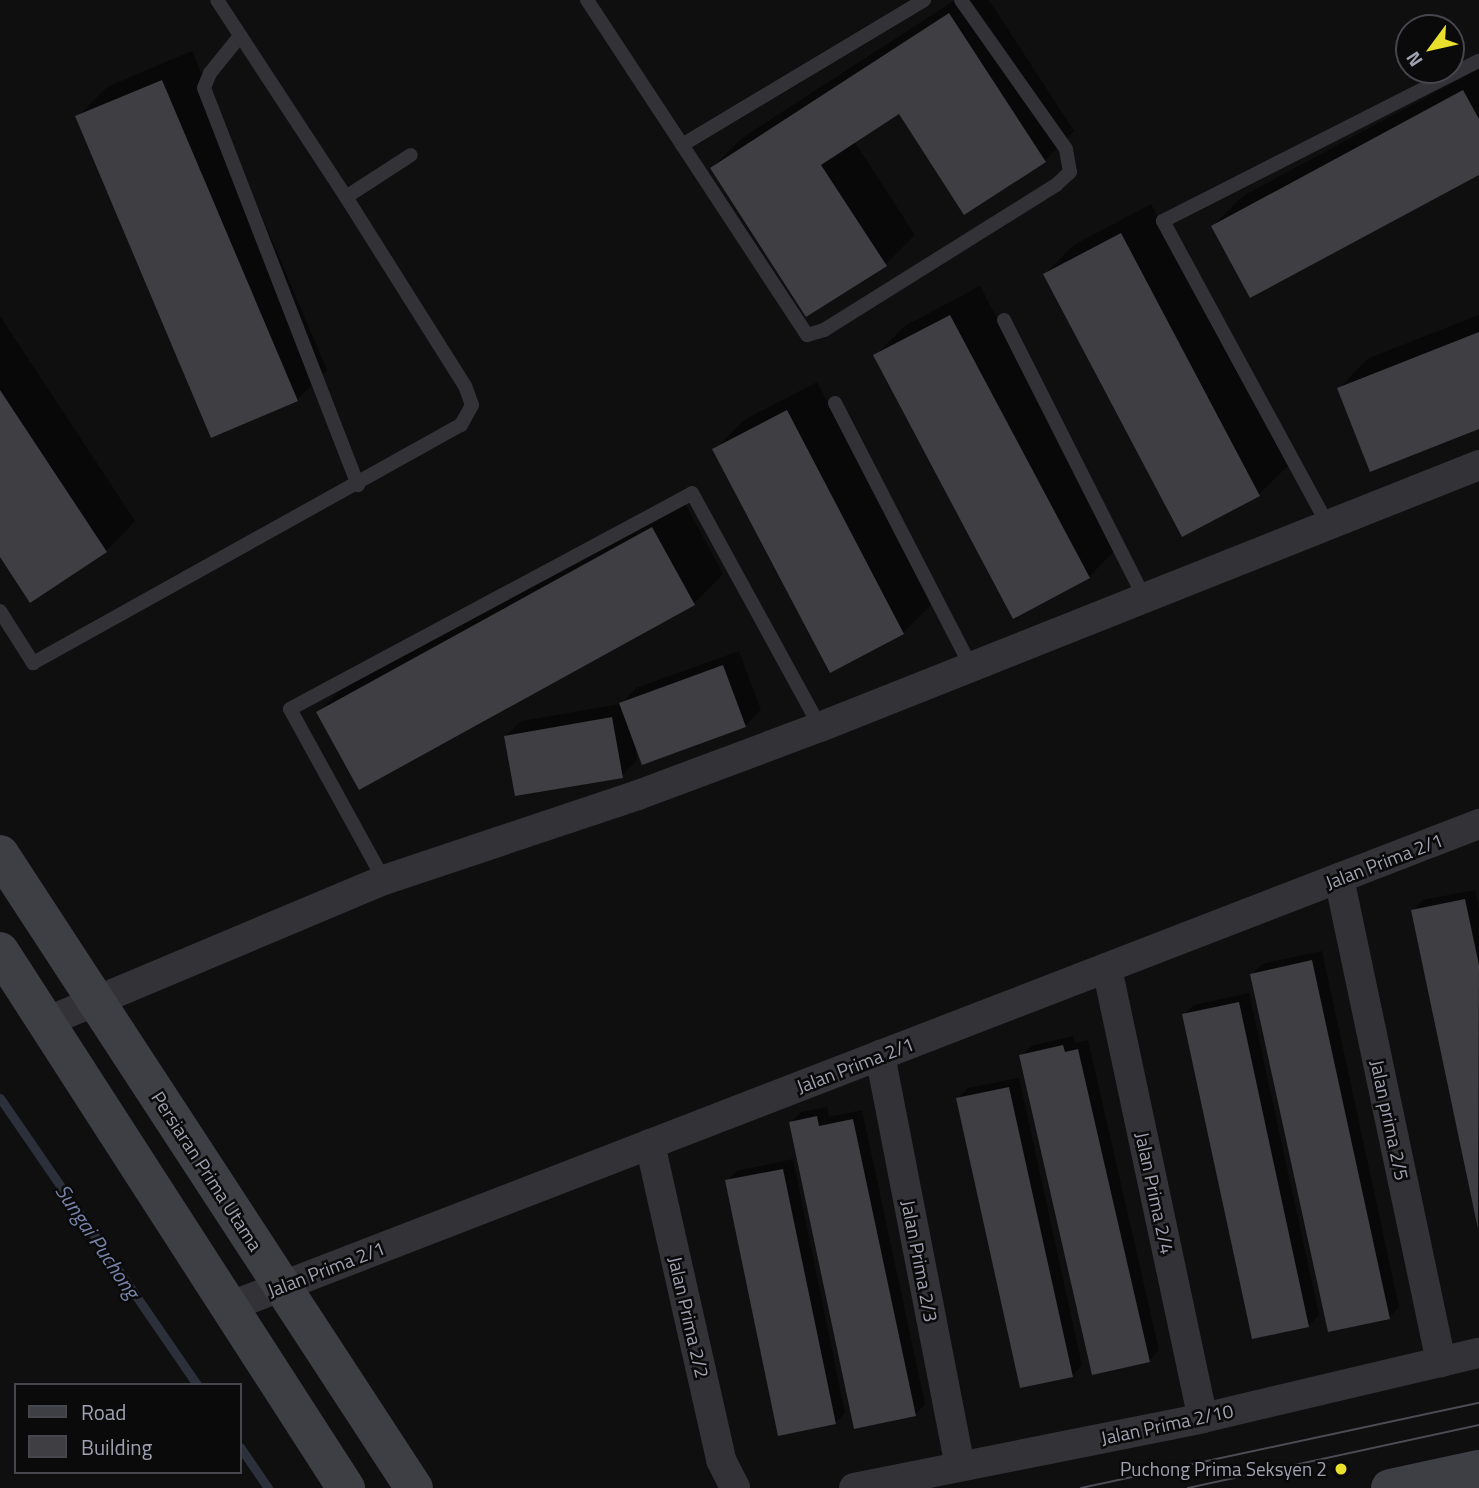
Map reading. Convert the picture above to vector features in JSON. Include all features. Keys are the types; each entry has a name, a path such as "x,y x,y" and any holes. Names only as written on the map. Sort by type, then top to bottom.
{"main road":[{"name":"Persiaran Prima Utama","path":"0,854 414,1488"},
{"path":"0,951 346,1488"},
{"path":"1390,1488 1479,1469"}],"street":[{"path":"46,1023 384,880 638,794 820,727 1479,465"},
{"name":"Jalan Prima 2/1","path":"230,1306 1479,824"},
{"name":"Jalan prima 2/5","path":"1339,878 1441,1362"},
{"name":"Jalan Prima 2/4","path":"1107,968 1203,1418"},
{"name":"Jalan Prima 2/3","path":"880,1055 960,1466"},
{"name":"Jalan Prima 2/2","path":"650,1144 721,1460 735,1488"},
{"name":"Jalan Prima 2/10","path":"854,1488 1203,1418 1479,1353"}],"lane":[{"path":"0,611 33,663 358,485 461,425 472,405 465,386 346,197 217,0"},
{"path":"587,0 807,335 824,330 1056,185 1070,172 1066,149 961,0"},
{"path":"682,145 924,0"},
{"path":"240,36 211,73 204,88 358,485"},
{"path":"1328,524 1163,221 1479,61"},
{"path":"346,197 411,155"},
{"path":"1004,320 1144,597"},
{"path":"835,403 971,666"},
{"path":"384,880 290,709 692,493 820,727"}],"building":[{"path":"949,13 1046,162 964,215 899,114 821,165 887,266 806,317 710,168"},
{"path":"162,80 298,401 211,438 75,116"},
{"path":"1463,90 1479,119 1479,175 1250,298 1211,226"},
{"path":"1121,233 1260,496 1182,537 1043,274"},
{"path":"950,315 1090,578 1013,619 873,355"},
{"path":"1479,332 1479,429 1370,472 1337,388"},
{"path":"0,390 107,552 30,603 0,557"},
{"path":"787,410 904,634 830,673 712,449"},
{"path":"652,527 695,605 359,790 316,712"},
{"path":"723,665 746,727 642,765 619,703"},
{"path":"612,717 623,778 515,796 504,736"},
{"path":"1465,899 1479,965 1478,1229 1411,910"},
{"path":"1312,960 1390,1319 1328,1332 1250,974"},
{"path":"1239,1002 1309,1327 1252,1339 1182,1014"},
{"path":"1063,1045 1065,1052 1078,1049 1150,1362 1092,1375 1019,1055"},
{"path":"1009,1087 1073,1377 1020,1388 956,1098"},
{"path":"817,1116 819,1126 853,1119 916,1416 854,1429 789,1122"},
{"path":"783,1169 836,1424 778,1436 725,1180"}],"waterway":[{"name":"Sungai Puchong","path":"0,1098 196,1383"},
{"name":"Sungai Puchong","path":"242,1450 268,1488"}],"tram line":[{"path":"1081,1488 1479,1403"},
{"path":"1188,1488 1479,1425"}],"place":[{"name":"Puchong Prima Seksyen 2","path":"1341,1469"}]}
